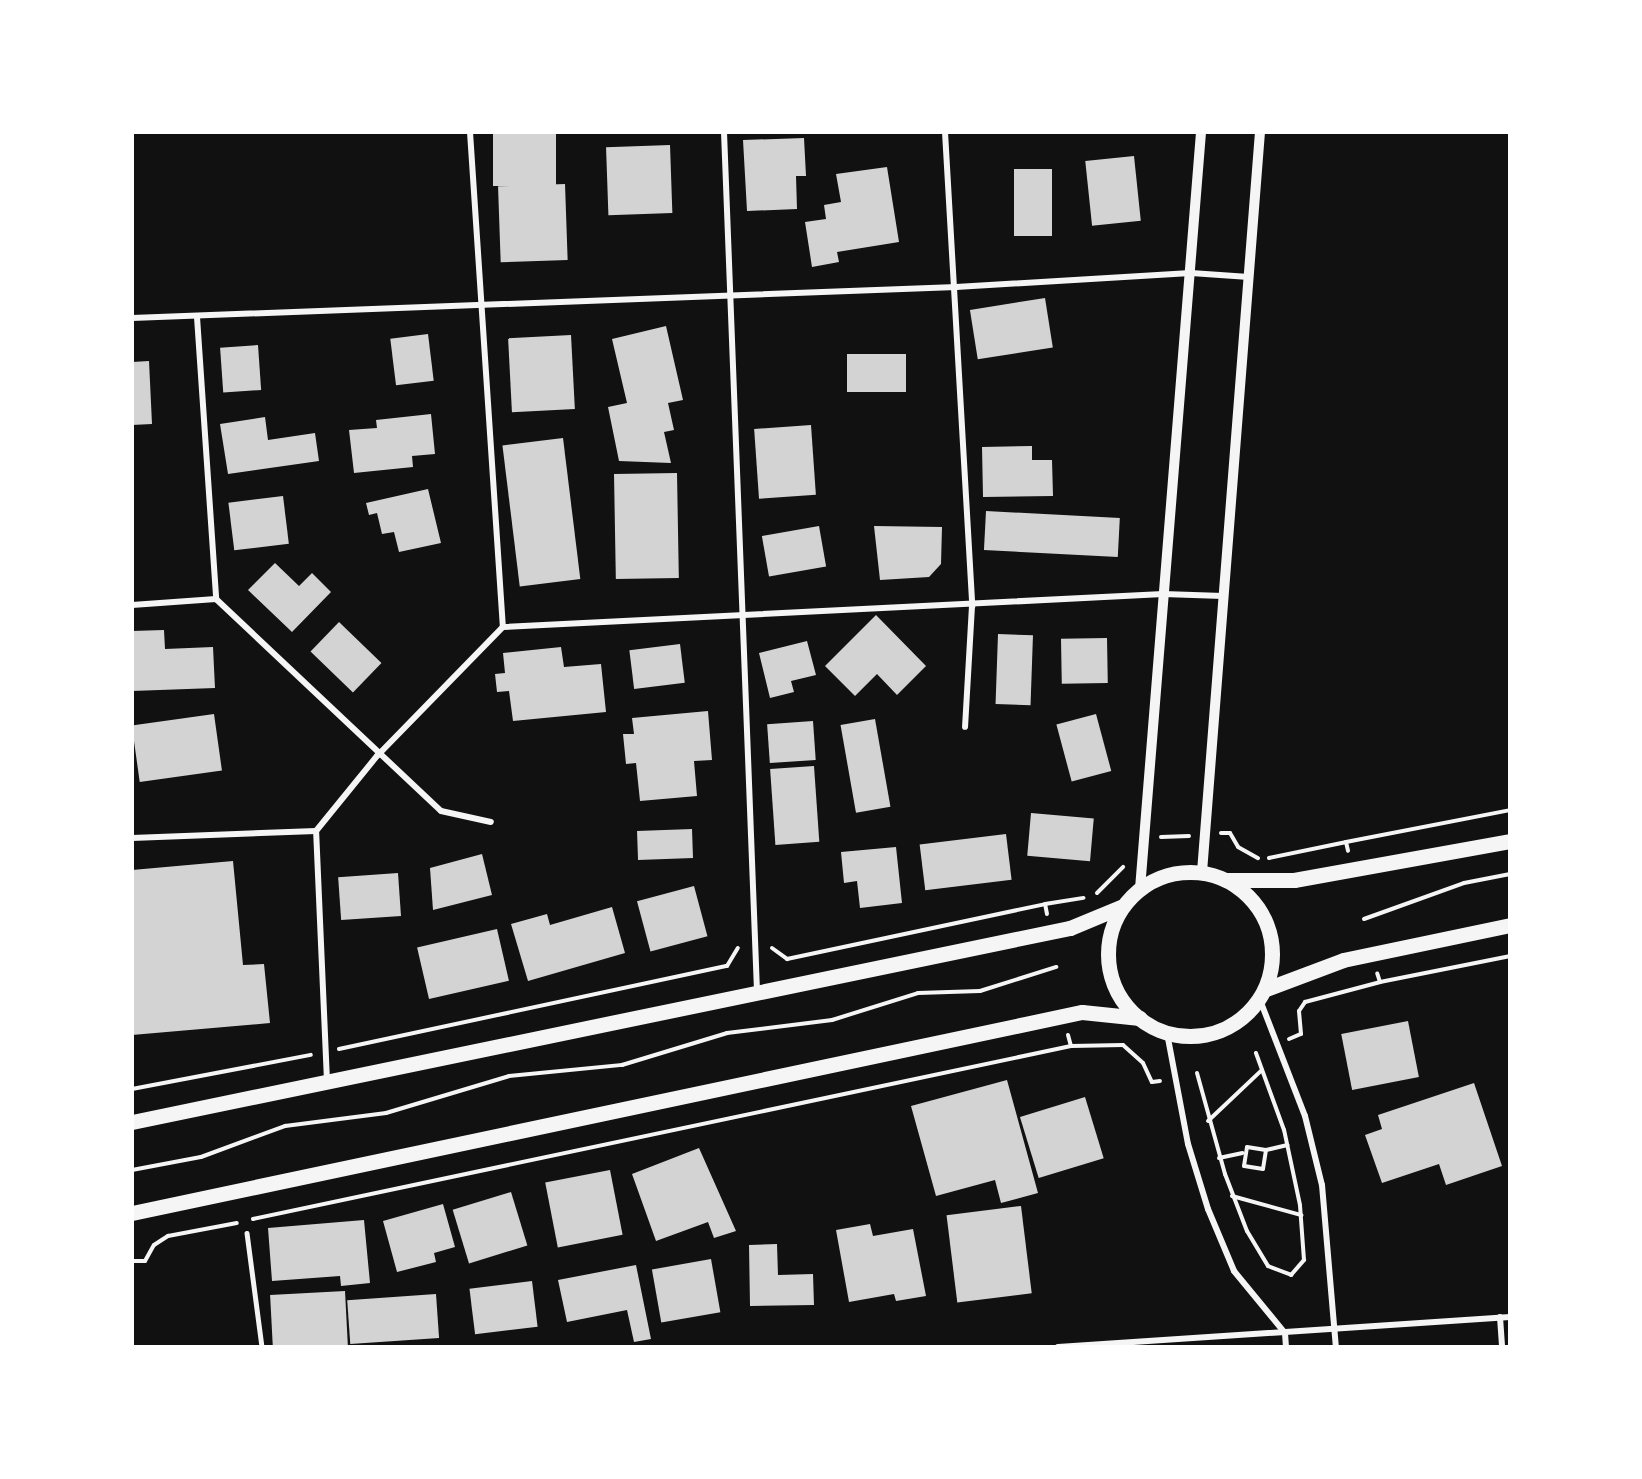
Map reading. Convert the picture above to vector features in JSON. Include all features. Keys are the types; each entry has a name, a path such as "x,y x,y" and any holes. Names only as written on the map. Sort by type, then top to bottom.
{"main road":[{"path":"1227,880 1258,909 1268,927 1272,969 1263,994 1246,1016 1209,1035 1167,1033 1140,1018 1124,1004 1108,966 1113,924 1124,906 1140,889 1170,875 1202,873 1227,880 1294,880 1510,841"},
{"path":"132,1122 1070,928 1124,906"},
{"path":"1263,994 1317,967 1510,926"},
{"path":"132,1213 1063,1017 1101,1011 1140,1018"}],"street":[{"path":"470,132 479,304 503,627"},
{"path":"724,132 728,296 744,618 757,991"},
{"path":"945,132 956,287 972,606 965,728"},
{"path":"1140,889 1201,132"},
{"path":"1202,873 1260,132"},
{"path":"132,318 956,287 1191,273 1250,278"},
{"path":"197,317 216,599 377,756 441,811 491,822"},
{"path":"327,1081 316,831 377,756 503,627 744,618 1163,594 1223,596"},
{"path":"132,605 216,599"},
{"path":"132,838 316,831"},
{"path":"1263,994 1322,1185 1336,1347"},
{"path":"1167,1033 1173,1079 1208,1209 1234,1271 1285,1333 1286,1347"},
{"path":"1500,1317 1502,1347"},
{"path":"1058,1347 1161,1337 1285,1333 1334,1326 1510,1317"},
{"path":"1161,1337 1162,1347"}],"lane":[{"path":"247,1233 262,1347"}],"path":[{"path":"1346,842 1510,810"},
{"path":"1364,919 1464,883 1510,873"},
{"path":"132,1089 326,1052 727,966 738,944 768,940 773,951 787,959 1045,904"},
{"path":"1372,954 1380,982"},
{"path":"1280,1043 1301,1034 1299,1011 1305,1002 1380,982 1510,956"},
{"path":"132,1170 201,1157 285,1126 396,1110 509,1076 622,1065 728,1033 832,1020 918,993 980,991 1056,967"},
{"path":"1063,1017 1071,1046"},
{"path":"132,1261 145,1261 154,1245 168,1236 1071,1046 1123,1045 1143,1063 1152,1082 1173,1079"},
{"path":"1197,1073 1208,1120 1233,1196 1263,1258 1280,1274 1290,1275 1302,1266 1301,1215 1287,1145 1256,1053"},
{"path":"1208,1120 1262,1070"},
{"path":"1220,1158 1242,1153 1254,1145 1266,1150 1287,1145"},
{"path":"1242,1153 1244,1166 1256,1172 1267,1164 1266,1150"},
{"path":"1233,1196 1301,1215"}],"building":[{"path":"493,132 556,132 556,186 493,186"},
{"path":"804,138 806,176 796,176 797,209 747,211 743,140"},
{"path":"670,145 672,213 608,215 606,147"},
{"path":"1134,156 1141,221 1092,226 1085,161"},
{"path":"887,167 899,242 837,252 839,262 812,267 805,222 826,219 824,205 841,202 836,174"},
{"path":"1014,169 1052,169 1052,236 1014,236"},
{"path":"565,184 568,260 501,262 498,186"},
{"path":"1045,298 1053,347 978,359 970,310"},
{"path":"666,326 683,400 668,403 674,430 664,432 671,463 619,461 608,407 627,403 612,339"},
{"path":"428,334 434,381 396,385 390,339"},
{"path":"571,335 575,409 512,412 508,338"},
{"path":"258,345 261,390 223,393 220,348"},
{"path":"847,354 906,354 906,392 847,392"},
{"path":"149,361 152,424 132,425 132,362"},
{"path":"431,414 435,454 412,456 413,467 354,473 349,430 377,428 376,420"},
{"path":"265,417 268,440 315,433 319,461 228,474 220,424"},
{"path":"811,425 816,495 759,499 754,429"},
{"path":"563,438 580,579 520,586 502,445"},
{"path":"1032,446 1032,460 1052,460 1053,496 983,497 982,447"},
{"path":"677,473 679,578 616,579 614,474"},
{"path":"428,489 441,543 399,552 394,532 382,534 377,513 369,515 366,503"},
{"path":"283,496 289,544 234,550 228,503"},
{"path":"986,511 1120,518 1118,557 984,550"},
{"path":"819,526 826,566 769,576 762,536"},
{"path":"874,526 942,527 941,564 929,577 880,580"},
{"path":"275,563 299,586 312,573 331,592 292,632 248,590"},
{"path":"876,615 926,666 897,695 877,674 855,696 825,666"},
{"path":"339,622 381,663 353,692 311,651"},
{"path":"164,630 165,649 213,647 215,688 132,691 132,631"},
{"path":"998,634 1033,635 1031,705 996,704"},
{"path":"1107,638 1108,683 1062,684 1061,639"},
{"path":"807,641 816,675 791,681 794,692 770,698 759,653"},
{"path":"680,644 685,683 634,689 629,650"},
{"path":"561,647 564,667 601,664 606,712 513,721 509,691 497,692 495,674 505,673 503,653"},
{"path":"708,711 712,760 694,761 697,796 640,801 636,763 626,764 623,734 634,734 632,718"},
{"path":"214,714 222,770 140,782 132,726"},
{"path":"1096,714 1111,771 1072,782 1056,725"},
{"path":"875,719 890,807 856,813 841,725"},
{"path":"813,721 816,760 770,763 767,724"},
{"path":"814,766 819,842 775,845 770,769"},
{"path":"1031,813 1094,818 1090,861 1027,856"},
{"path":"692,829 693,858 638,860 637,831"},
{"path":"1006,834 1012,880 925,890 920,845"},
{"path":"896,847 902,903 860,908 857,881 844,883 841,852"},
{"path":"482,854 492,895 433,910 430,868"},
{"path":"233,861 243,965 264,964 270,1023 132,1035 132,870"},
{"path":"398,873 401,916 341,920 338,877"},
{"path":"694,886 707,936 650,951 637,901"},
{"path":"612,907 625,953 528,981 511,924 547,914 550,925"},
{"path":"497,929 509,981 429,999 417,947"},
{"path":"1408,1021 1419,1077 1352,1090 1341,1034"},
{"path":"1007,1080 1038,1193 1001,1203 995,1180 936,1196 911,1106"},
{"path":"1474,1083 1502,1166 1446,1185 1439,1164 1382,1183 1365,1135 1382,1129 1378,1115"},
{"path":"1085,1097 1104,1158 1039,1178 1020,1117"},
{"path":"699,1148 736,1231 714,1238 708,1222 656,1241 632,1174"},
{"path":"610,1170 623,1235 558,1247 545,1183"},
{"path":"511,1192 527,1246 469,1263 453,1210"},
{"path":"443,1204 455,1247 434,1253 436,1262 397,1272 383,1221"},
{"path":"1021,1206 1032,1293 957,1302 947,1215"},
{"path":"364,1220 370,1283 341,1286 340,1276 272,1281 268,1228"},
{"path":"870,1224 873,1236 913,1229 926,1296 896,1301 894,1294 849,1302 836,1230"},
{"path":"777,1244 778,1275 813,1274 814,1305 750,1306 749,1245"},
{"path":"711,1259 720,1312 661,1323 652,1269"},
{"path":"636,1265 651,1339 634,1342 627,1310 567,1322 558,1280"},
{"path":"532,1281 538,1327 475,1334 469,1289"},
{"path":"345,1291 348,1345 273,1347 270,1295"},
{"path":"436,1294 439,1338 350,1344 347,1300"}]}
